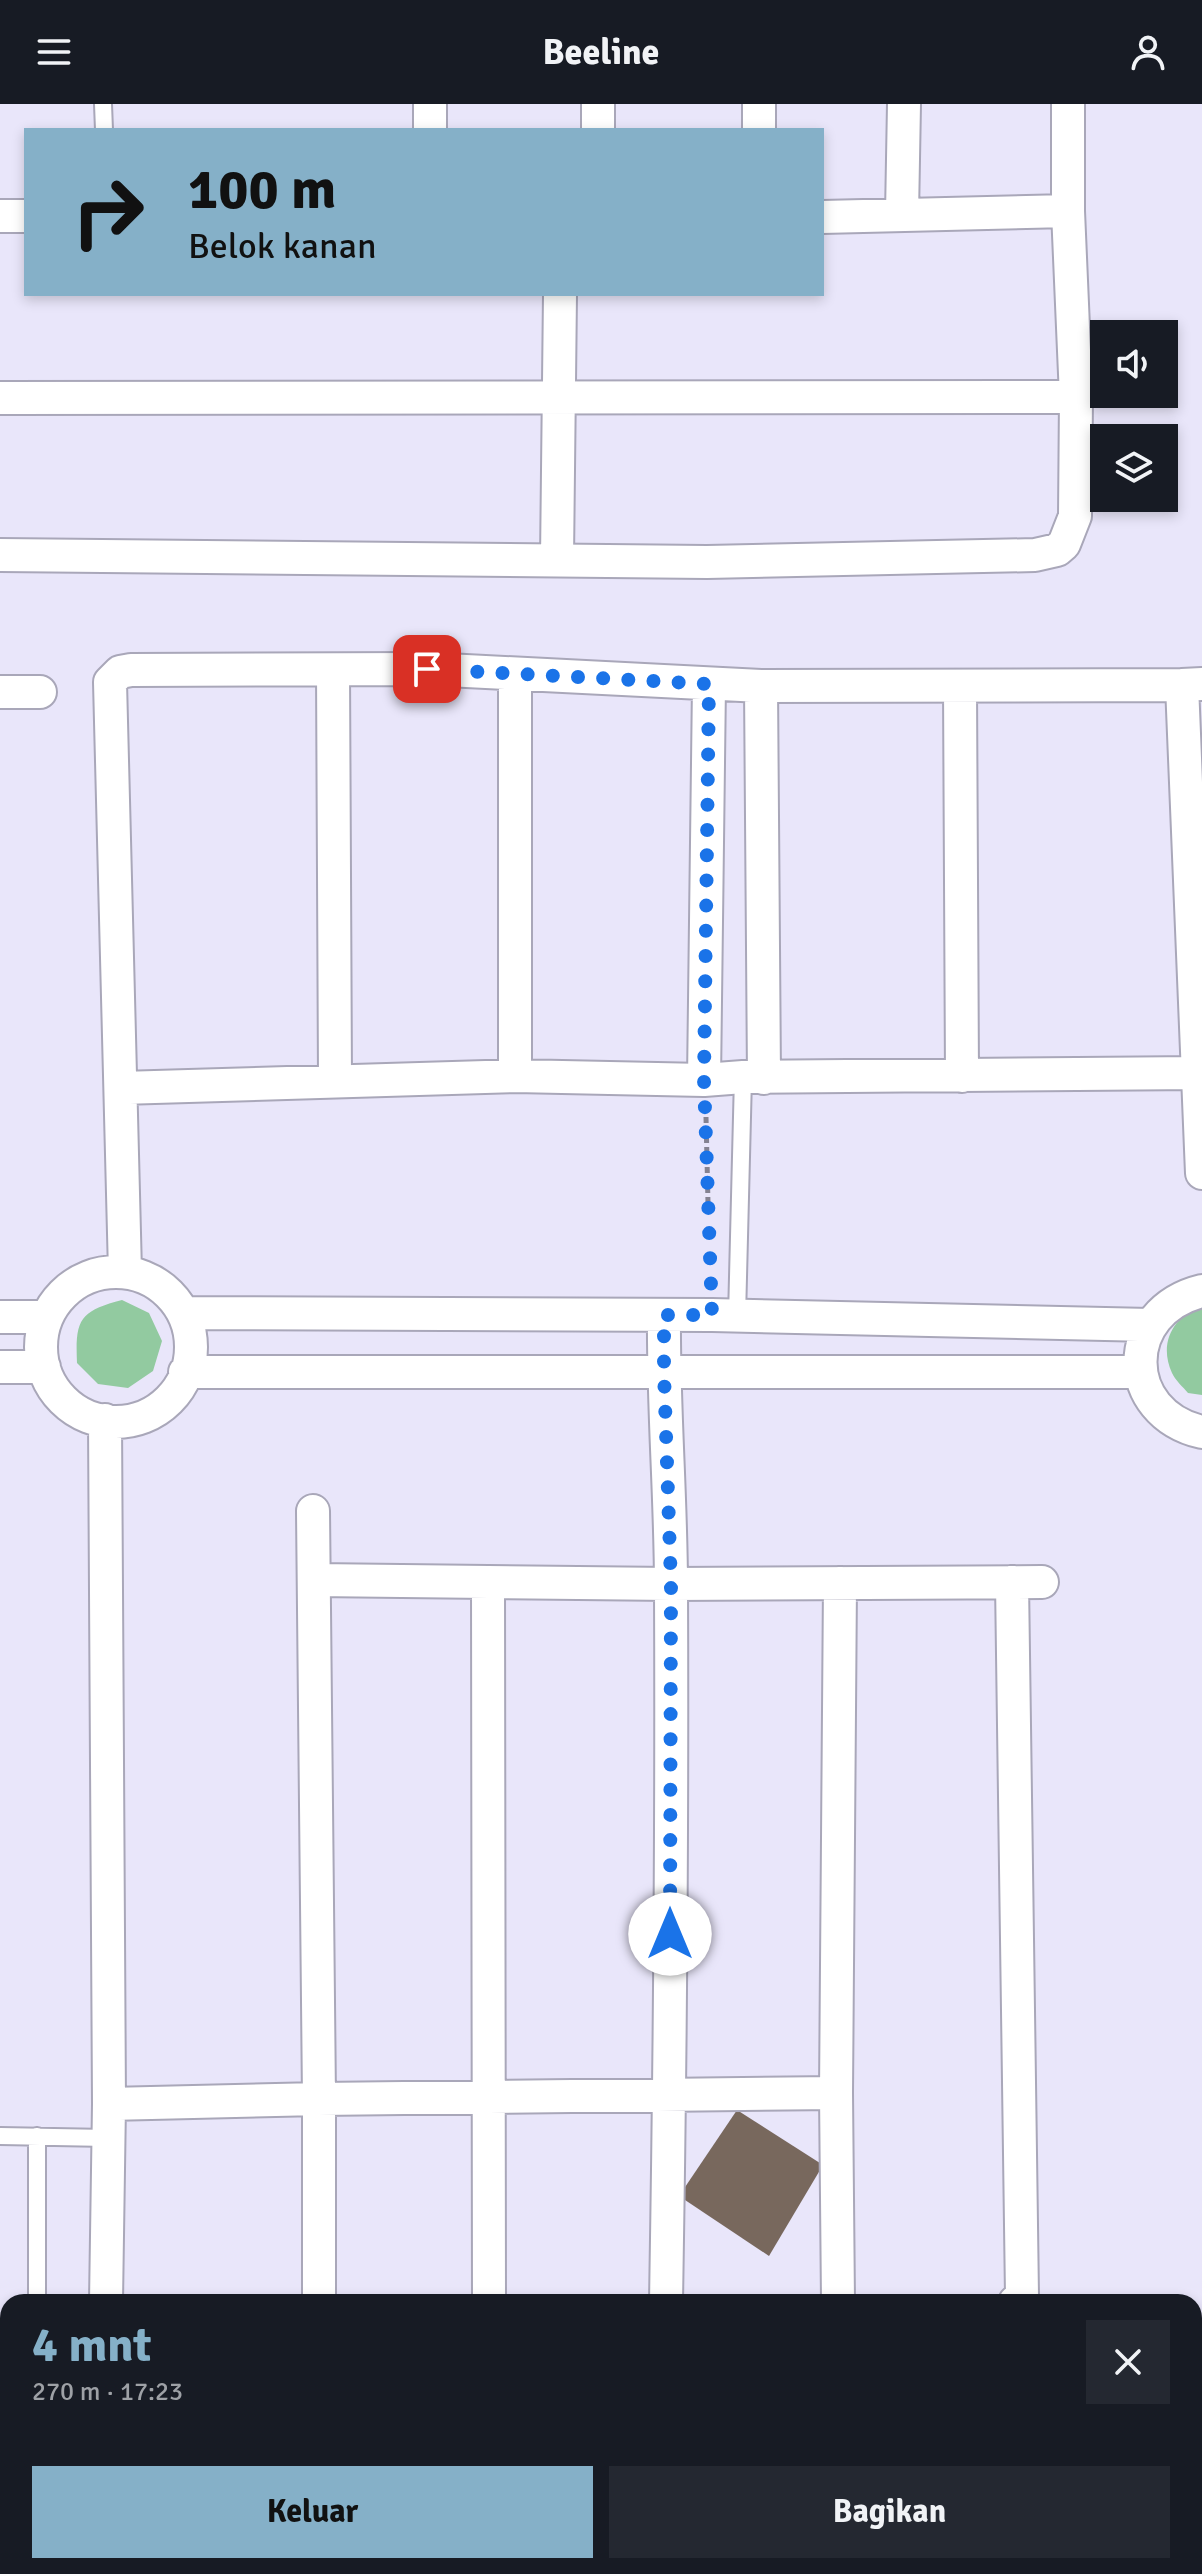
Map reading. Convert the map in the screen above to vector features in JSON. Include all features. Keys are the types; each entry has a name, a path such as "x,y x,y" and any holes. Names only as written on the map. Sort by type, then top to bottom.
{"street":[{"path":"430,104 430,128"},
{"path":"598,104 598,128"},
{"path":"759,104 759,128"},
{"path":"902,214 904,104"},
{"path":"0,555 723,562 1035,555 1057,550 1067,538 1075,516 1076,397 1068,211 1068,104"},
{"path":"824,217 1068,211"},
{"path":"0,216 24,216"},
{"path":"557,559 560,296"},
{"path":"0,398 1076,397"},
{"path":"125,1272 110,682 120,672 131,670 427,669 761,686 1192,684 1202,1173"},
{"path":"333,670 335,1080"},
{"path":"515,674 515,1076"},
{"path":"704,1080 709,684"},
{"path":"753,1078 761,686"},
{"path":"960,686 962,1076"},
{"path":"0,692 40,692"},
{"path":"121,1088 515,1076 704,1080 1198,1073"},
{"path":"125,1272 149,1279 169,1294 183,1313 190,1337 189,1361 181,1384 165,1404 144,1417 120,1422 95,1420 72,1408 54,1390 44,1367 41,1343 47,1317 60,1297 79,1282 101,1273 125,1272"},
{"path":"1202,1291 1165,1307 1150,1325 1142,1348 1141,1372 1149,1396 1163,1415 1185,1428 1202,1432"},
{"path":"183,1313 664,1315 1150,1325"},
{"path":"664,1315 671,1584 670,2094 666,2294"},
{"path":"0,1317 47,1317"},
{"path":"0,1367 44,1367"},
{"path":"185,1372 1141,1372"},
{"path":"105,1420 109,2104 106,2294"},
{"path":"313,1511 319,2294"},
{"path":"315,1580 671,1584 1027,1582 1022,2294"},
{"path":"488,1582 489,2294"},
{"path":"838,2294 836,2093 840,1583"},
{"path":"109,2104 836,2093"}],"lane":[{"path":"103,104 104,128"},
{"path":"737,1317 753,1078"},
{"path":"0,2136 108,2138"},
{"path":"37,2136 37,2294"}],"path":[{"path":"704,1080 708,1205"}],"green space":[{"path":"122,1300 149,1313 162,1341 153,1371 128,1388 98,1384 77,1363 77,1336 83,1319 97,1308"},
{"path":"1202,1304 1202,1395 1188,1393 1177,1381 1168,1362 1167,1351 1171,1332 1177,1323"}],"building":[{"path":"737,2110 823,2165 769,2256 679,2196"}],"route":[{"path":"427,669 709,684 704,1080 712,1315 664,1315 671,1584 670,1934"}]}
